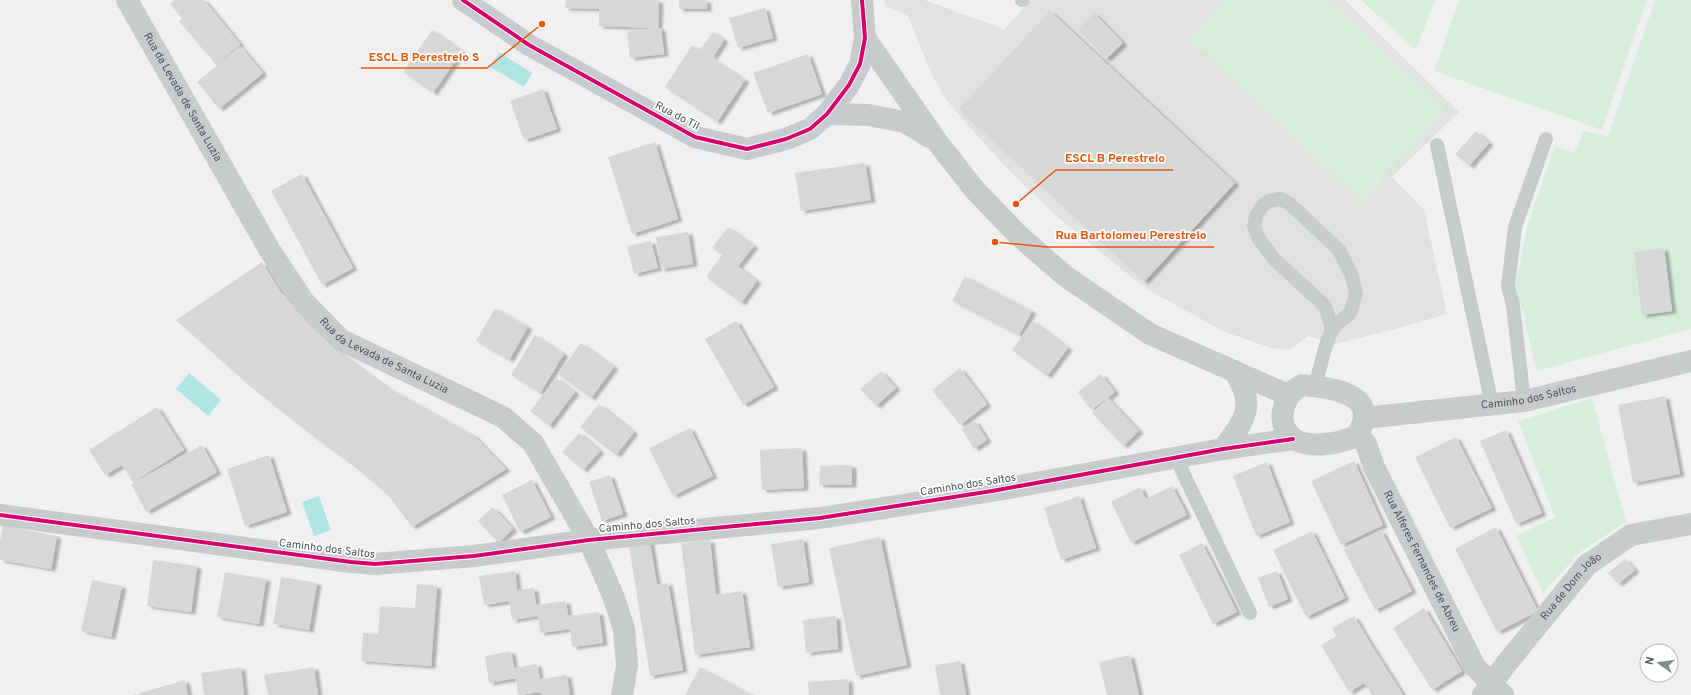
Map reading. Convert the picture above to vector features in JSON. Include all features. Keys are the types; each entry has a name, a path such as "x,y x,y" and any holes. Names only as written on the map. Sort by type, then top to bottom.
{"main road":[{"name":"Rua do Til","path":"463,0 529,45 695,137 747,149 786,139 810,129 827,114 849,85 860,64 865,38 862,0"}],"street":[{"name":"Rua da Levada de Santa Luzia","path":"126,0 269,249 304,302 341,340 503,416 533,443 589,540 614,598 624,629 627,665 622,695"},
{"path":"865,38 938,143 974,189 1012,228 1065,276 1150,334 1288,395"},
{"path":"827,114 868,115 905,122 938,143"},
{"name":"Caminho dos Saltos","path":"1361,426 1399,415 1492,406 1524,401 1691,361"},
{"path":"1223,448 1241,426 1247,407 1245,392 1241,382 1234,372"},
{"path":"1302,385 1315,386 1347,393 1357,400 1363,410 1361,426 1348,440 1327,444 1305,443 1293,439 1282,423 1283,409 1288,395 1294,389 1302,385"},
{"name":"Rua Alferes Fernandes de Abreu","path":"1361,426 1374,467 1475,667 1492,691"},
{"name":"Caminho dos Saltos","path":"0,515 375,564 474,556 589,540 820,518 992,491 1176,458 1223,448 1293,439"},
{"name":"Rua de Dom João","path":"1492,691 1511,658 1587,565 1631,535 1691,524"}],"lane":[{"path":"1524,401 1513,304 1508,286 1515,227 1546,139"},
{"path":"1437,145 1492,406"},
{"path":"1315,386 1332,329 1350,312 1356,294 1352,276 1339,250 1290,203 1280,199 1269,201 1262,206 1256,216 1254,226 1259,239 1275,260 1325,306 1332,329"},
{"path":"1176,458 1250,613"}],"shaded area":[{"path":"884,0 924,0 1004,29 1032,0 1345,0 1459,112 1392,177 1424,210 1447,314 1335,344 1308,336 1290,350 1271,348 1225,332 1145,288 1055,215 1000,161 947,101 932,75 908,16 886,6"}],"green space":[{"path":"1226,0 1328,0 1445,110 1362,200 1190,39"},
{"path":"1361,0 1435,0 1416,50"},
{"path":"1459,0 1647,0 1602,130 1434,71"},
{"path":"1655,0 1691,0 1691,329 1537,371 1516,285 1526,230 1555,146 1574,153 1584,131 1608,137"},
{"path":"1592,398 1626,522 1579,553 1543,593 1516,536 1555,517 1518,421"}],"water":[{"path":"499,52 532,73 524,87 490,67"},
{"path":"189,373 221,400 208,416 176,389"},
{"path":"319,496 331,530 314,536 302,502"}],"building":[{"path":"175,0 204,0 240,44 216,65 179,21 182,18 170,4"},
{"path":"566,0 659,0 658,28 661,28 664,54 630,58 627,31 657,28 599,26 599,9 565,8"},
{"path":"679,0 707,0 707,9 679,9"},
{"path":"765,8 773,38 738,48 729,18"},
{"path":"1050,11 1235,183 1144,282 959,109"},
{"path":"1094,13 1123,43 1106,59 1078,29"},
{"path":"432,30 462,51 433,93 403,72"},
{"path":"713,32 724,40 713,57 701,49"},
{"path":"692,45 745,80 717,122 665,87"},
{"path":"240,46 263,73 219,109 197,82"},
{"path":"808,54 822,94 768,113 753,73"},
{"path":"543,89 557,129 524,140 510,101"},
{"path":"1476,131 1489,143 1469,166 1455,154"},
{"path":"655,142 678,219 632,234 608,157"},
{"path":"865,163 871,200 801,211 795,173"},
{"path":"302,174 353,268 322,285 271,191"},
{"path":"728,227 754,246 738,266 757,281 741,303 706,277 722,255 712,248"},
{"path":"688,232 693,264 661,269 656,237"},
{"path":"651,241 658,268 634,274 627,246"},
{"path":"1664,248 1672,311 1642,315 1634,252"},
{"path":"262,262 280,291 312,328 343,355 385,386 474,436 506,469 412,527 387,494 350,463 318,440 251,387 176,320"},
{"path":"965,276 1032,311 1019,335 952,301"},
{"path":"495,308 528,327 509,360 476,341"},
{"path":"736,321 774,387 743,405 705,339"},
{"path":"1033,321 1068,348 1047,376 1012,350"},
{"path":"535,335 564,354 540,393 511,375"},
{"path":"581,343 614,367 591,398 558,374"},
{"path":"960,368 987,404 960,425 932,390"},
{"path":"881,371 896,388 876,406 860,389"},
{"path":"1101,374 1115,392 1091,410 1078,392"},
{"path":"556,378 575,392 549,426 530,411"},
{"path":"1665,396 1680,474 1633,483 1618,405"},
{"path":"1108,398 1139,431 1123,446 1092,413"},
{"path":"599,404 634,432 616,455 580,427"},
{"path":"157,407 184,450 133,482 122,465 105,475 89,450"},
{"path":"975,421 987,440 974,449 962,429"},
{"path":"690,428 713,476 673,496 649,448"},
{"path":"1506,430 1542,513 1516,524 1480,441"},
{"path":"579,433 600,451 583,470 562,452"},
{"path":"1456,437 1492,508 1450,528 1415,457"},
{"path":"202,445 217,472 146,512 131,484"},
{"path":"802,448 804,488 762,490 760,450"},
{"path":"269,455 287,512 245,526 227,469"},
{"path":"1354,461 1383,525 1341,545 1311,481"},
{"path":"1267,462 1290,522 1256,536 1233,476"},
{"path":"852,465 852,485 819,485 820,466"},
{"path":"610,475 623,514 602,521 589,482"},
{"path":"532,480 551,517 520,532 502,495"},
{"path":"1172,486 1187,515 1131,543 1111,502 1140,487 1146,499"},
{"path":"1079,496 1096,548 1061,560 1044,508"},
{"path":"493,507 513,529 498,543 478,521"},
{"path":"3,526 57,536 51,569 0,560 0,541"},
{"path":"1496,527 1538,611 1497,632 1455,549"},
{"path":"1381,530 1412,591 1375,610 1344,550"},
{"path":"1312,531 1345,598 1306,617 1273,550"},
{"path":"649,537 657,585 668,583 683,670 650,676 628,540"},
{"path":"880,537 907,665 856,676 829,548"},
{"path":"803,539 809,582 778,587 771,544"},
{"path":"710,540 716,595 742,591 750,647 695,655 681,543"},
{"path":"1202,543 1237,612 1213,624 1179,555"},
{"path":"1625,559 1635,570 1618,584 1608,573"},
{"path":"153,560 197,566 191,612 147,606"},
{"path":"515,571 517,590 534,588 536,605 566,601 568,616 599,612 603,643 572,647 570,629 540,633 538,616 512,620 509,601 484,605 479,576"},
{"path":"1277,571 1288,599 1269,607 1258,578"},
{"path":"225,572 266,579 259,624 217,617"},
{"path":"281,577 317,583 309,630 273,624"},
{"path":"92,580 122,586 111,637 81,631"},
{"path":"417,584 437,586 431,666 361,661 363,633 378,634 380,606 415,608"},
{"path":"1424,608 1462,671 1432,690 1393,628"},
{"path":"836,616 838,649 806,653 803,620"},
{"path":"1354,616 1403,695 1372,695 1364,683 1349,692 1321,645 1336,636 1332,628"},
{"path":"511,651 514,668 537,664 540,679 567,675 570,695 542,695 541,692 518,695 516,678 489,683 485,656"},
{"path":"1130,655 1139,695 1107,695 1099,662"},
{"path":"960,661 966,695 940,695 935,665"},
{"path":"241,667 244,695 204,695 201,673"},
{"path":"314,667 318,695 268,695 264,675"},
{"path":"700,667 752,695 685,695"},
{"path":"848,679 849,695 809,695 808,682"},
{"path":"185,680 188,695 133,695"}],"cycle path":[{"path":"463,0 529,45 695,137 747,149 786,139 810,129 827,114 849,85 860,64 865,38 862,0"},
{"path":"0,515 375,564 474,556 589,540 820,518 992,491 1223,449 1293,439"}],"place":[{"name":"ESCL B Perestrelo S","path":"542,24"},
{"name":"ESCL B Perestrelo","path":"1016,204"},
{"name":"Rua Bartolomeu Perestrelo","path":"995,242"}]}
